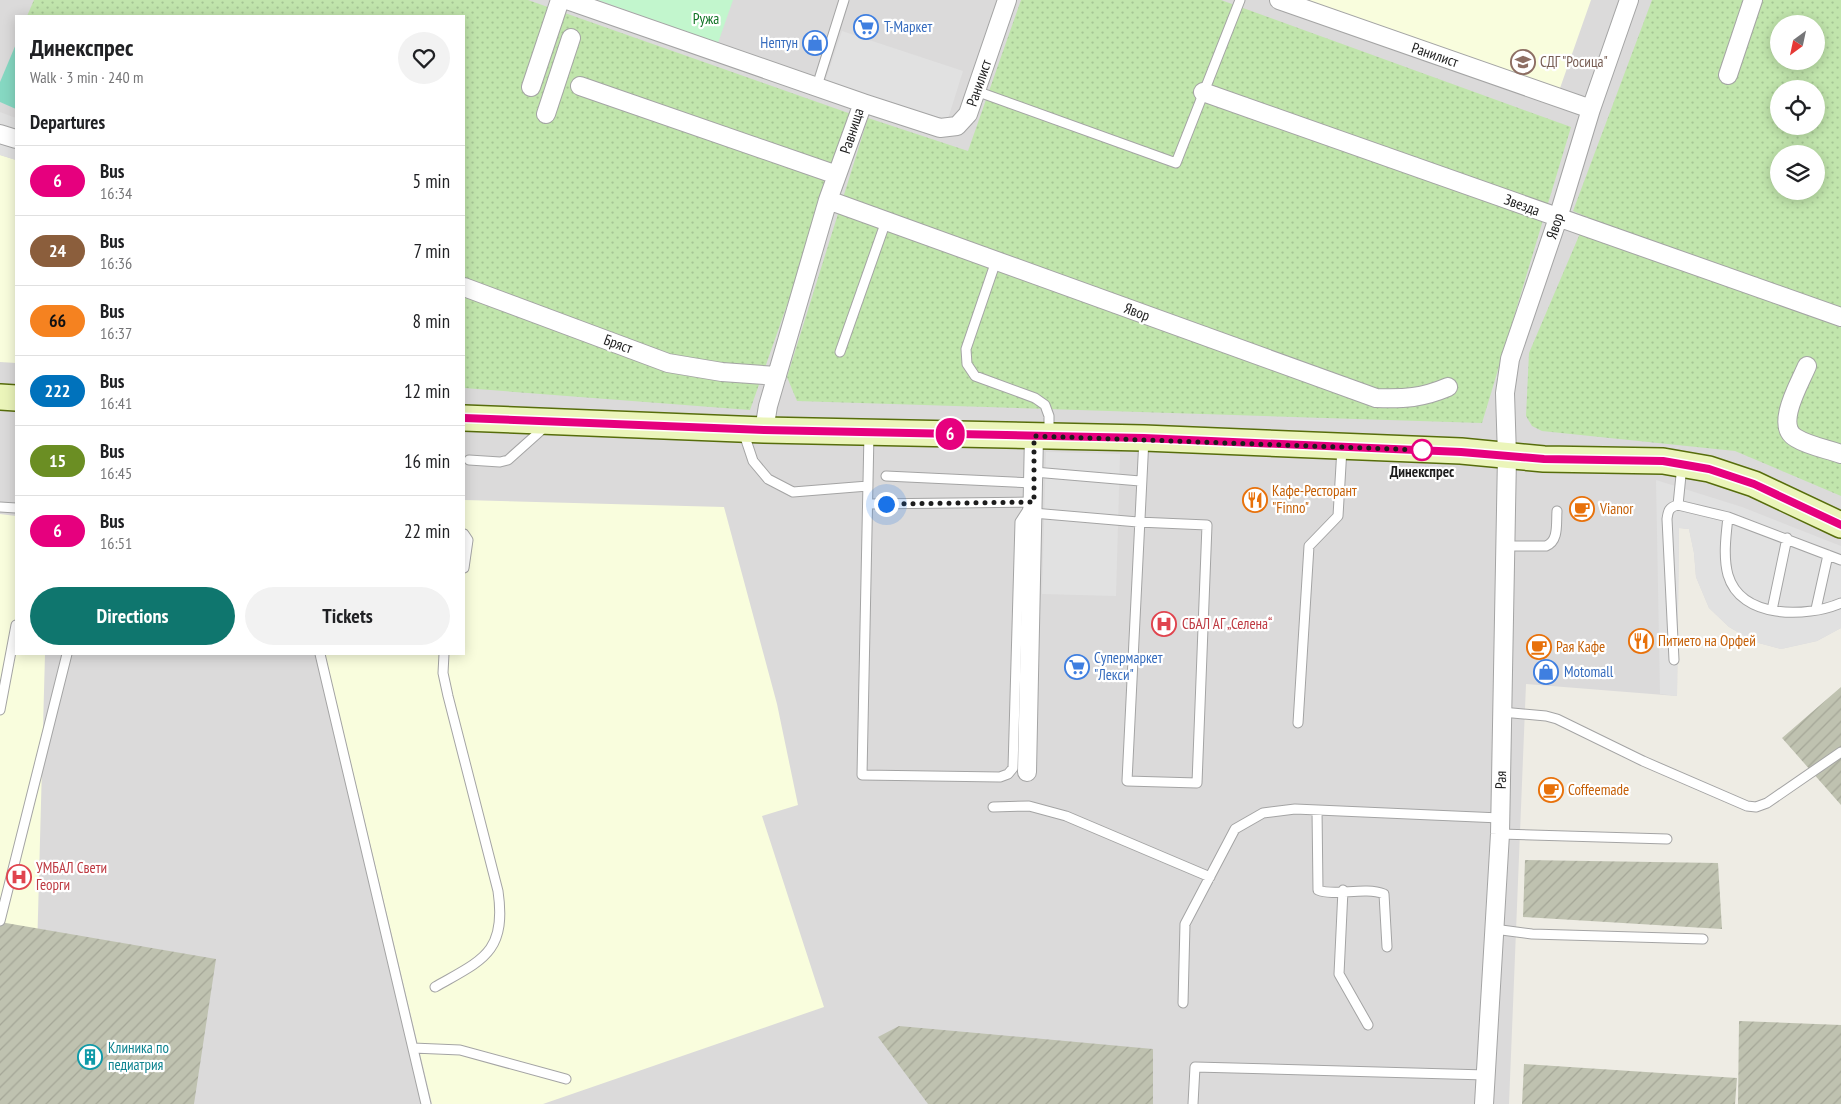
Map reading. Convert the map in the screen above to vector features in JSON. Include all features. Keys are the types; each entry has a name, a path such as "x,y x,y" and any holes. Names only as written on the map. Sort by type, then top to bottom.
{"main road":[{"path":"0,397 15,398"},
{"path":"465,418 753,429 1144,438 1342,446 1544,459 1663,461 1709,469 1754,484 1841,525"}],"street":[{"path":"555,82 533,80 560,0"},
{"name":"Равнища","path":"567,0 863,103 828,200 777,376 753,429"},
{"name":"Ранилист","path":"863,103 940,128 957,126 968,114 1007,0"},
{"name":"Ранилист","path":"1279,0 1591,109"},
{"name":"Явор","path":"1507,456 1506,393 1510,359 1558,218 1591,109 1629,0"},
{"path":"1728,75 1752,0"},
{"path":"546,114 571,38"},
{"path":"580,86 837,175"},
{"name":"Звезда","path":"1203,92 1841,317"},
{"path":"0,134 15,139"},
{"name":"Явор","path":"828,200 1376,398 1401,399 1426,396 1448,387"},
{"name":"Бряст","path":"465,287 668,363 722,372 777,376"},
{"path":"1807,366 1786,417 1787,427 1794,438 1841,454"},
{"path":"1027,772 1034,478 1041,436"},
{"name":"Рая","path":"1484,1104 1500,826 1507,456"}],"lane":[{"path":"817,86 844,0"},
{"path":"976,91 1176,163 1240,0"},
{"path":"840,352 886,221"},
{"path":"996,261 966,349 967,364 975,376 1035,398 1045,405 1049,416 1041,436"},
{"path":"469,460 500,462 508,460 552,420"},
{"path":"753,429 753,461 768,479 793,492 868,486"},
{"path":"869,432 862,775 1000,777 1008,774 1013,768 1020,522 1033,507"},
{"path":"868,504 1033,507 1138,522 1207,525 1197,783 1127,781 1138,522 1140,481 1144,438"},
{"path":"1298,723 1309,546 1338,516 1342,446"},
{"path":"1678,505 1682,464"},
{"path":"886,476 1140,481"},
{"path":"1674,660 1668,519 1668,511 1672,506 1678,505 1728,517 1841,560"},
{"path":"0,508 15,508"},
{"path":"1505,546 1546,546 1553,544 1557,512"},
{"path":"1728,517 1728,574 1740,596 1756,606 1772,610 1816,610 1841,603"},
{"path":"465,536 468,540 465,561"},
{"path":"1772,610 1787,538"},
{"path":"1816,610 1828,555"},
{"path":"0,710 15,631"},
{"path":"0,922 66,655"},
{"path":"320,655 426,1104"},
{"path":"434,987 479,962 492,948 499,934 501,910 498,891 448,696 443,673 444,655"},
{"path":"1502,712 1558,719 1643,761 1748,806 1756,807 1767,803 1841,752"},
{"path":"992,807 1029,806 1066,816 1210,877"},
{"path":"1183,1004 1185,924 1235,829 1263,813 1295,809 1317,810 1667,839"},
{"path":"1317,810 1318,890 1324,893 1343,890 1378,891 1384,894 1387,948"},
{"path":"1343,890 1339,974 1368,1025"},
{"path":"1494,929 1532,934 1703,940"},
{"path":"413,1048 460,1050 566,1079"},
{"path":"1193,1104 1195,1067 1486,1075"}],"shaded area":[{"path":"0,0 1841,0 1841,628 1817,641 1781,649 1755,642 1729,627 1709,608 1696,577 1689,529 1679,528 1677,696 1526,684 1509,1104 0,1104"},
{"name":"СДГ \"Росица\"","path":"1298,0 1591,0 1559,91"},
{"path":"842,31 963,71 947,122 825,82"},
{"path":"0,112 15,118 15,160 0,155"},
{"path":"0,155 15,160 15,363 0,362"},
{"path":"1046,452 1120,454 1116,596 1042,594"},
{"path":"1656,480 1742,507 1841,546 1841,628 1817,641 1781,649 1755,642 1729,627 1709,608 1696,577 1689,529 1679,528 1677,696 1660,694"},
{"path":"465,500 724,507 777,704 798,805 762,816 824,1007 543,1104 432,1104 325,655 465,655"},
{"name":"УМБАЛ Свети Георги","path":"0,514 15,516 15,655 45,655 33,1101 0,1104"},
{"path":"1841,687 1841,805 1782,738"},
{"path":"1525,860 1718,863 1722,929 1523,917"},
{"path":"0,922 216,959 194,1104 0,1104"},
{"path":"1739,1021 1841,1025 1841,1104 1738,1104"},
{"path":"899,1026 1153,1049 1153,1104 928,1104 878,1037"},
{"path":"1524,1064 1737,1078 1735,1104 1522,1104"}],"green space":[{"path":"34,0 528,0 854,115 750,410 465,388 465,15 27,15"},
{"name":"Ружа","path":"598,0 733,0 718,43"},
{"path":"1021,0 1221,0 1571,127 1482,423 797,401 787,377 868,118 968,151"},
{"path":"1652,0 1841,0 1841,496 1735,451 1542,431 1532,426 1526,416 1529,353 1587,217 1573,211"},
{"path":"15,46 15,109 0,102 0,82"}],"bus line":[{"name":"6","path":"465,418 552,420 764,430 1144,438 1461,452 1544,459 1663,461 1709,469 1754,484 1841,525"}],"place":[{"name":"Т-Маркет","path":"866,27"},
{"name":"Нептун","path":"815,43"},
{"name":"СДГ \"Росица\"","path":"1523,62"},
{"name":"Динекспрес","path":"1422,450"},
{"name":"Кафе-Ресторант \"Finno\"","path":"1255,500"},
{"name":"Vianor","path":"1582,509"},
{"name":"СБАЛ АГ „Селена“","path":"1164,624"},
{"name":"Питието на Орфей","path":"1641,641"},
{"name":"Рая Кафе","path":"1539,647"},
{"name":"Супермаркет \"Лекси\"","path":"1077,667"},
{"name":"Motomall","path":"1546,672"},
{"name":"Coffeemade","path":"1551,790"},
{"name":"УМБАЛ Свети Георги","path":"19,877"},
{"name":"Клиника по педиатрия","path":"90,1057"}],"route":[{"path":"886,504 1034,502 1034,436 1144,438 1422,450"}]}
